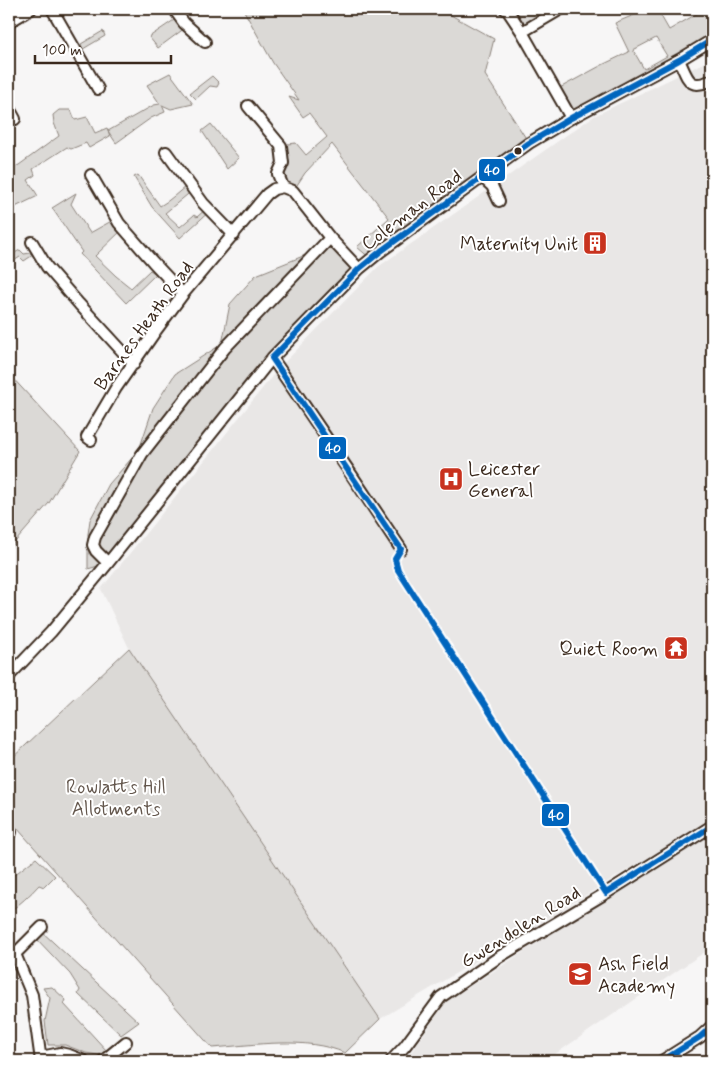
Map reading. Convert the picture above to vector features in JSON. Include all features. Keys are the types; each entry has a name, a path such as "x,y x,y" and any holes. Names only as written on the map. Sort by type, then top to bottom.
{"street":[{"path":"9,22 31,9"},
{"path":"52,9 98,89"},
{"path":"174,9 184,23 205,42"},
{"path":"505,9 522,32 571,118"},
{"path":"522,32 561,9"},
{"name":"Coleman Road","path":"9,676 51,632 272,358 359,269 529,143 712,40"},
{"path":"679,60 689,82 699,84 712,80"},
{"path":"252,106 281,146 283,163 278,174 283,187 294,191 330,238 359,269"},
{"path":"9,108 15,120"},
{"path":"166,152 203,202 234,235"},
{"path":"90,175 119,223 152,262 183,294"},
{"path":"482,177 492,186 499,201"},
{"name":"Barnes Heath Road","path":"91,440 86,437 116,388 183,294 267,194 274,188 283,187"},
{"name":"Coleman Road","path":"108,563 96,551 93,545 95,536 142,454 225,348 330,238"},
{"path":"32,242 47,267 134,364"},
{"path":"272,358 401,549"},
{"name":"Gwendolen Road","path":"391,1061 405,1046 441,997 500,957 712,826"},
{"path":"42,927 12,950 32,995 41,1059 60,1052 84,1061"},
{"path":"662,1061 700,1037 712,1026"},
{"path":"103,1061 126,1042"}],"shaded area":[{"name":"Leicester General","path":"712,59 712,819 380,1019 129,648 101,589 278,369 378,267 594,116"},
{"name":"Ash Field Academy","path":"712,835 712,947 545,1061 414,1061 410,1054 446,1002 565,925"}],"green space":[{"path":"243,9 440,9 494,39 485,75 529,143 371,259 357,247 389,218 332,144 305,173 293,191 283,187 280,145 296,143 306,155 327,137 309,113 303,117 289,97 299,100 273,63"},
{"path":"505,9 541,9 546,18 522,32"},
{"path":"648,9 657,9 669,30 705,9 712,9 712,40 571,118 556,90 629,52 615,23","holes":["656,38 667,56 644,69 633,50"]},
{"path":"177,18 185,28 158,48 149,37"},
{"path":"103,31 105,36 83,49 81,44"},
{"path":"170,73 193,104 171,109 162,105 165,112 151,118 116,143 108,131 154,105 160,104 147,85"},
{"path":"212,76 219,83 217,87 210,86 196,99 190,93"},
{"path":"59,110 71,110 75,120 87,117 95,133 107,128 110,136 89,148 86,143 71,149 67,147 33,169 35,175 28,180 38,196 9,210 9,170 59,136 53,115"},
{"path":"211,124 239,158 227,169 202,131"},
{"path":"138,175 160,206 189,184 193,190 165,213 180,227 194,215 197,217 208,207 211,210 180,238 152,207 134,177"},
{"path":"76,193 71,204 90,233 115,219 123,229 95,256 131,288 150,270 156,274 126,303 80,254 82,252 52,208"},
{"path":"330,238 359,269 272,358 108,563 88,569 90,520 109,484 139,450 153,408 175,374 222,344 230,304 256,275 318,250"},
{"path":"20,250 24,254 30,253 33,255 24,261 20,257 9,264 9,256"},
{"path":"9,374 80,451 49,503 9,549"},
{"name":"Rowlatts Hill Allotments","path":"129,648 380,1019 345,1053 330,1048 297,1043 212,1048 9,819 9,761"},
{"path":"36,858 55,876 44,887 39,885 9,912 9,879"},
{"path":"40,930 139,1022 121,1035 78,994 80,990 70,974 34,936"},
{"path":"52,987 66,1000 64,1004 107,1051 103,1056 86,1053 65,1045 48,1045 45,1021 50,998 43,988"}],"transit line":[{"name":"40","path":"712,40 529,143 359,269 272,358 401,549 395,559 398,570 606,893 712,826"},
{"name":"40","path":"662,1061 700,1037 712,1026"}],"place":[{"name":"Maternity Unit","path":"595,243"},
{"name":"Leicester General","path":"451,479"},
{"name":"Quiet Room","path":"676,648"},
{"name":"Ash Field Academy","path":"580,974"}]}
